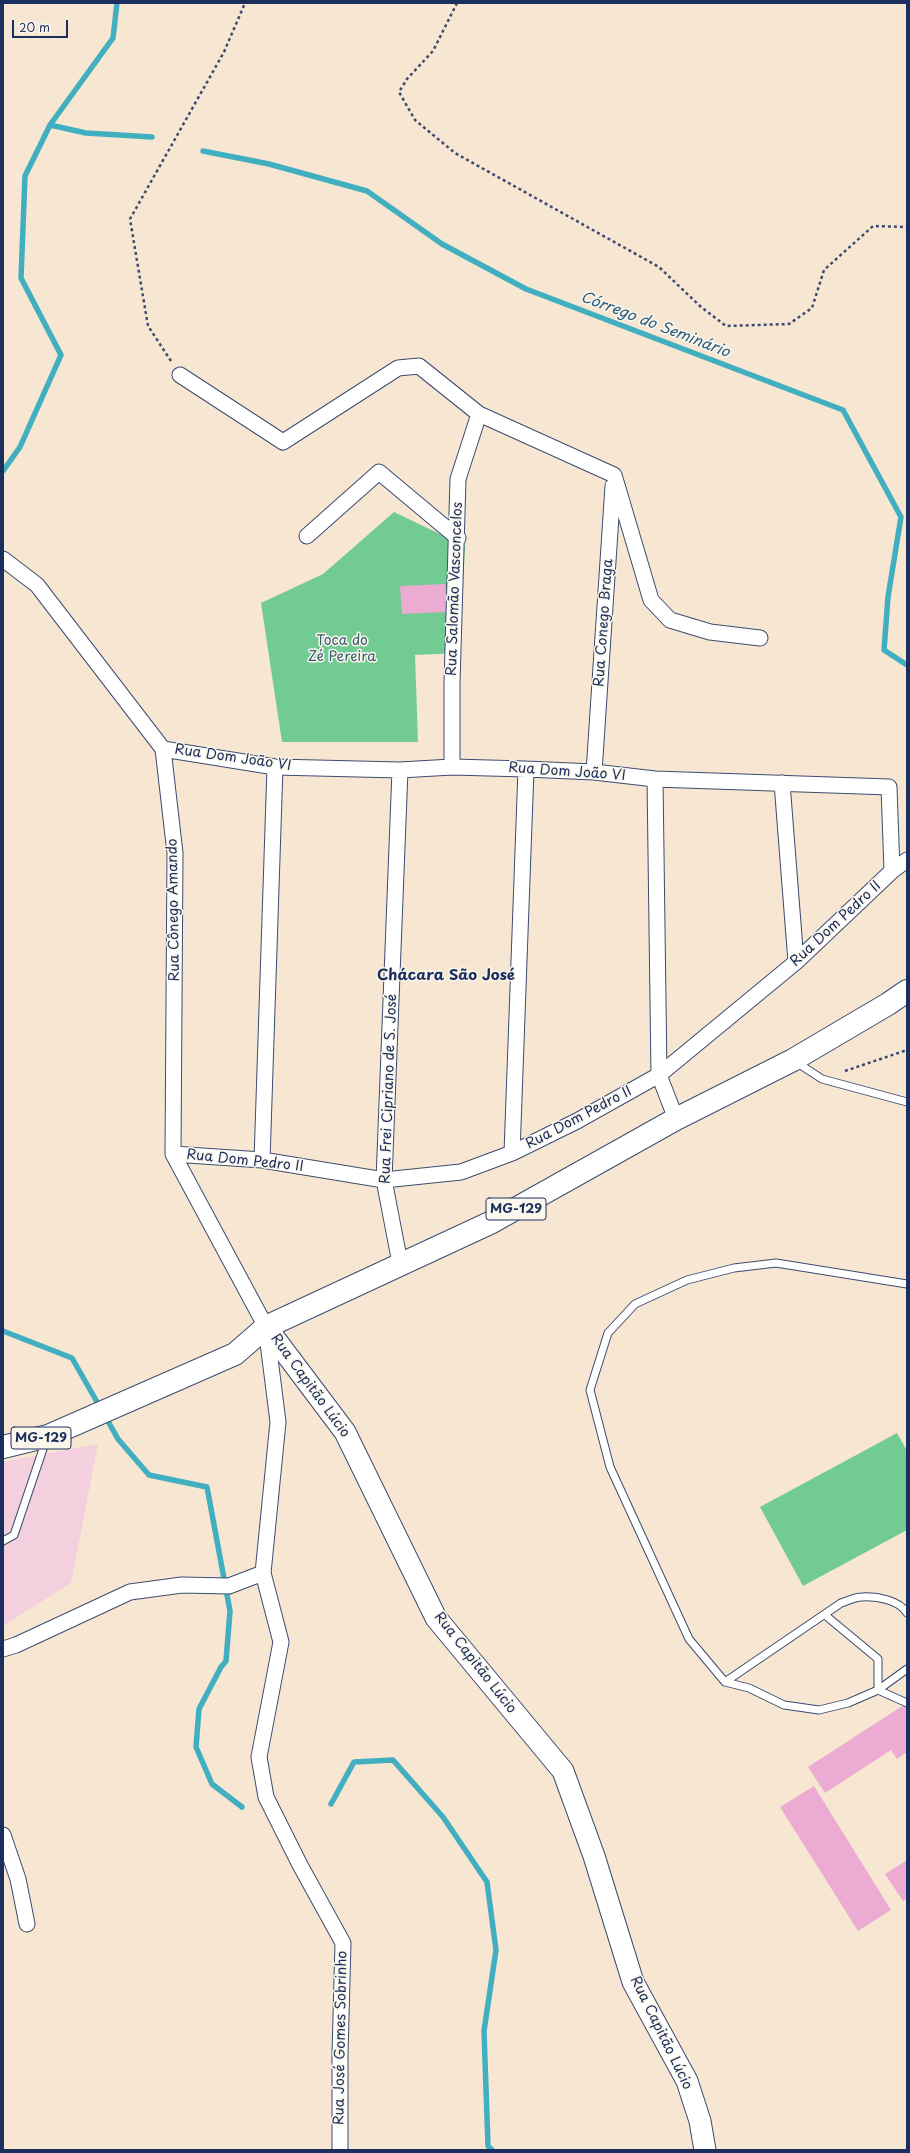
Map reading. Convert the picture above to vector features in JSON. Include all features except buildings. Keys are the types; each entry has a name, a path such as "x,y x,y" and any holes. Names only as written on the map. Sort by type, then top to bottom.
{"main road":[{"name":"MG-129","path":"3,1447 48,1436 235,1354 266,1327 400,1263 492,1222 676,1119 793,1060 888,1004 907,991"}],"street":[{"path":"180,375 283,442 398,368 420,366 479,414 614,475 651,600 670,620 710,632 760,638"},
{"name":"Rua Salomão Vasconcelos","path":"452,767 452,683 458,538 458,479 479,414"},
{"path":"307,536 379,472 458,538"},
{"name":"Rua Conego Braga","path":"594,772 614,475"},
{"path":"3,559 36,585 164,749"},
{"name":"Rua Dom João VI","path":"164,749 275,767 400,770 452,767 526,769 594,772 655,779 889,788 892,871"},
{"name":"Rua Cônego Amando","path":"164,749 175,853 173,1154"},
{"path":"262,1160 275,767"},
{"path":"512,1153 526,769"},
{"name":"Rua Frei Cipriano de S. José","path":"400,770 384,1180 400,1263"},
{"path":"655,779 659,1075 676,1119"},
{"path":"782,783 796,962"},
{"name":"Rua Dom Pedro II","path":"173,1154 262,1160 384,1180 461,1172 512,1153 577,1121 659,1075 796,962 892,871 907,860"},
{"name":"Rua Capitão Lúcio","path":"173,1154 266,1327 345,1432 436,1618 563,1771 594,1856 633,1982 686,2081 700,2120 705,2150"},
{"name":"Rua José Gomes Sobrinho","path":"266,1327 278,1422 263,1573 281,1642 259,1757 266,1797 300,1865 343,1943 340,2054 340,2150"},
{"path":"3,1649 16,1645 130,1592 182,1585 229,1586 263,1573"},
{"path":"3,1836 18,1879 27,1924"}],"lane":[{"path":"793,1060 822,1079 907,1102"},
{"path":"907,1284 776,1263 734,1268 687,1280 635,1304 608,1333 590,1390 610,1468 690,1639 725,1682 749,1688 784,1705 819,1710 848,1703 878,1690 907,1669"},
{"path":"3,1541 14,1534 48,1436"},
{"path":"725,1682 841,1603 861,1597 881,1598 902,1606 907,1612"},
{"path":"825,1615 878,1659 878,1690"},
{"path":"878,1690 907,1703"}],"path":[{"path":"180,375 148,326 130,219 224,52 245,3"},
{"path":"457,3 433,51 407,79 399,92 415,120 455,153 659,267 701,307 726,326 789,324 812,308 824,270 873,226 907,227"},
{"path":"822,1079 907,1050"}],"shaded area":[{"path":"98,1444 71,1583 3,1626 3,1462"}],"green space":[{"name":"Toca do Zé Pereira","path":"394,512 465,546 460,653 415,655 418,742 282,742 261,603 323,574"},
{"path":"897,1433 907,1451 907,1530 803,1586 760,1507"}],"waterway":[{"path":"3,471 20,447 61,355 21,278 25,176 50,125 113,38 117,3"},
{"name":"Córrego do Seminário","path":"50,125 86,133 152,137"},
{"name":"Córrego do Seminário","path":"203,151 269,164 367,191 442,244 526,289 843,410 901,517 888,597 884,650 907,665"},
{"path":"3,1331 72,1358 101,1409"},
{"path":"105,1416 118,1439 149,1475 207,1487 230,1611 226,1661 221,1667 199,1709 196,1747 212,1784 242,1807"},
{"path":"331,1804 354,1762 393,1760 443,1817 487,1882 496,1950 484,2031 488,2146 492,2150"}],"district":[{"name":"Chácara São José","path":"446,976"}]}
